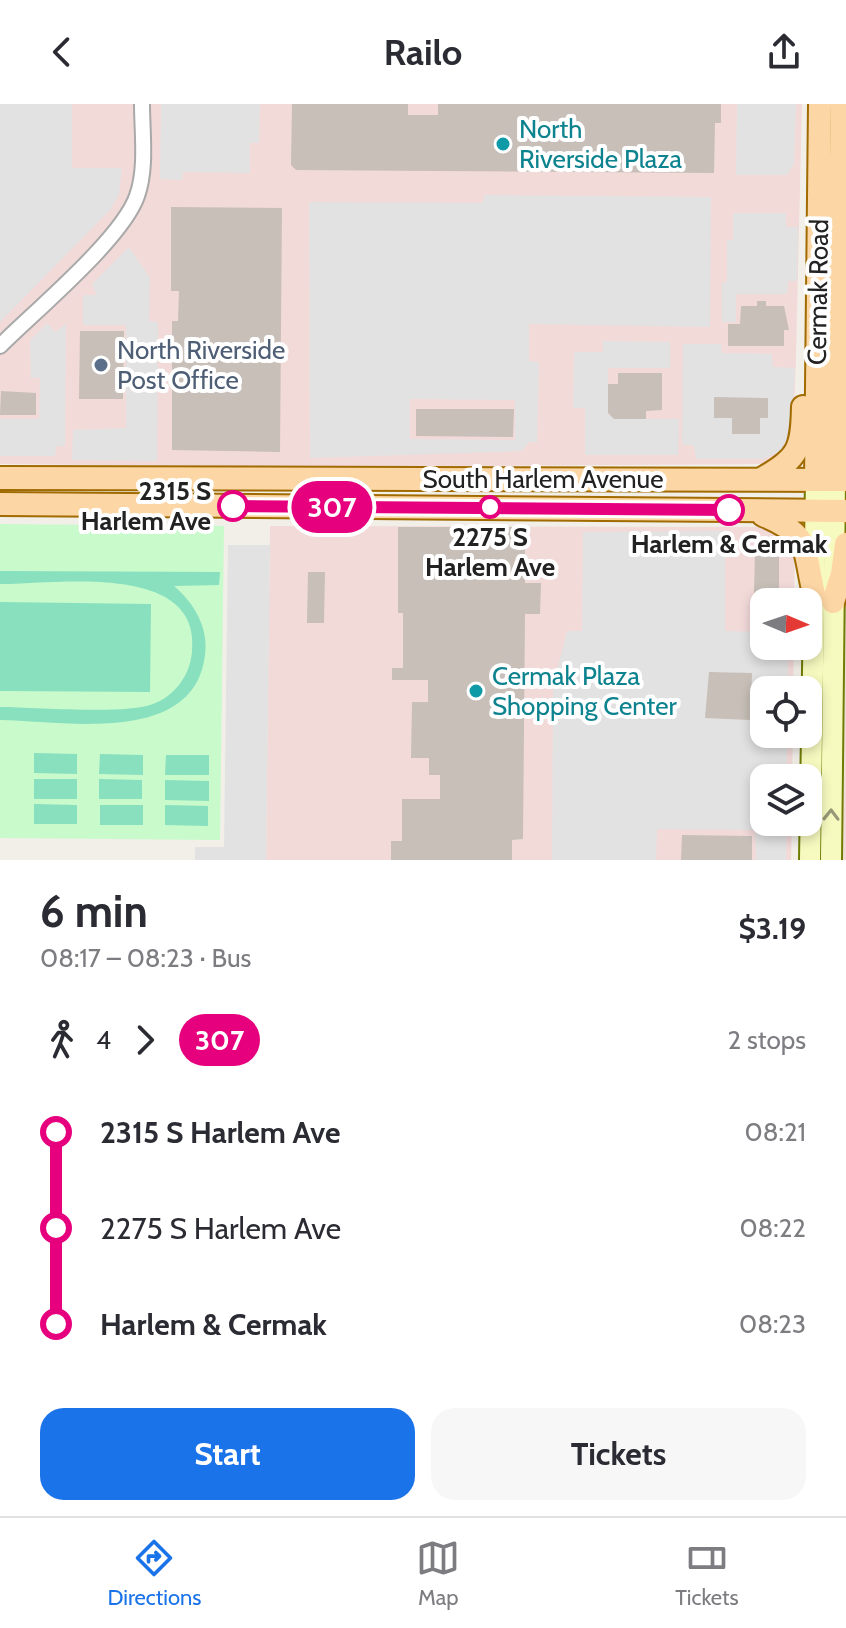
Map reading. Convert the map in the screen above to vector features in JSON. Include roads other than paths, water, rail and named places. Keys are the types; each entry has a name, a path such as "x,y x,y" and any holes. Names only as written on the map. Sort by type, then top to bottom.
{"main road":[{"name":"Cermak Road","path":"820,104 817,383 832,480"},
{"name":"Cermak Road","path":"832,480 837,404 842,104"},
{"path":"761,479 792,461 799,445 803,399 817,383"},
{"path":"837,404 846,442"},
{"name":"South Harlem Avenue","path":"0,478 832,480"},
{"path":"810,860 832,480"},
{"name":"South Harlem Avenue","path":"0,504 832,511"},
{"path":"751,510 796,530 824,598 840,694 831,860"},
{"path":"824,598 842,574 846,544"}],"street":[{"path":"0,346 110,237 131,208 142,174 142,104"}],"place":[{"name":"North Riverside Plaza","path":"503,144"},
{"name":"North Riverside Post Office","path":"101,365"},
{"name":"2315 S Harlem Ave","path":"233,506"},
{"name":"2275 S Harlem Ave","path":"490,507"},
{"name":"Harlem & Cermak","path":"729,510"},
{"name":"Cermak Plaza Shopping Center","path":"476,691"}]}
